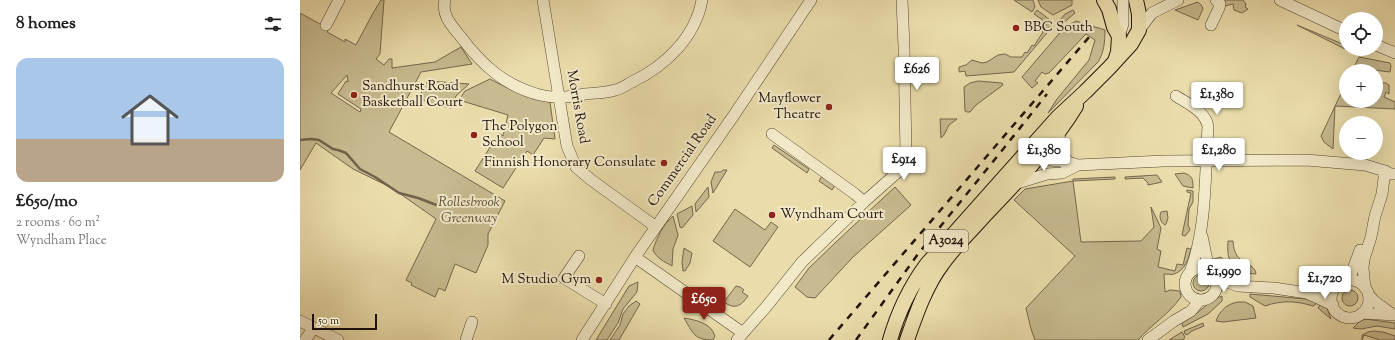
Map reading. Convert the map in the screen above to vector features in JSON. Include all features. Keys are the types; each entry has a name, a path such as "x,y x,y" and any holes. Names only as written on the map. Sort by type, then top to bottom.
{"main road":[{"path":"1104,0 1119,36 1118,52 1115,61"},
{"path":"1136,0 1139,14 1139,30"},
{"name":"A3024","path":"907,340 931,281 942,264 1014,184 1058,117 1085,92 1131,44 1139,30"},
{"name":"A3024","path":"890,340 907,295 923,269 948,239 1059,132 1085,92"}],"street":[{"path":"326,24 340,0"},
{"path":"444,0 443,7 446,16 486,67 497,76 521,88 540,95 560,98 616,90 644,76 670,58 684,40 695,22 702,0"},
{"name":"Morris Road","path":"543,0 567,146 576,167 656,226"},
{"name":"Commercial Road","path":"582,340 635,257 738,109 811,0"},
{"path":"635,257 740,337 802,262 901,168 906,158 902,0"},
{"path":"1119,36 1123,24 1123,0"},
{"path":"1139,30 1152,13 1178,0"},
{"path":"1211,25 1220,4 1216,0"},
{"path":"1280,0 1339,28"},
{"path":"1383,47 1395,53"},
{"path":"1181,103 1194,108 1207,120 1208,126 1201,232 1194,262 1185,284 1190,296 1200,300 1210,298 1216,290 1218,282 1213,274 1201,232"},
{"path":"1059,132 1060,150 1073,164"},
{"path":"772,134 864,202"},
{"path":"1030,160 1073,164 1206,160 1306,160 1365,165 1392,170 1375,216 1371,237 1364,259 1363,268 1368,304 1362,313 1356,316 1345,317 1336,311 1333,306 1332,294 1352,272 1367,231 1375,216"},
{"path":"1030,160 1047,174"},
{"path":"1014,184 1047,174 1062,173 1073,164"},
{"path":"580,256 564,278 606,304"},
{"path":"1190,272 1199,268 1238,286"},
{"path":"1306,293 1341,283 1356,281 1374,301 1393,315"},
{"path":"1216,290 1238,286 1274,288 1306,293 1333,306"},
{"path":"1182,317 1186,304 1187,291"},
{"path":"1148,340 1163,328 1191,311 1200,300"},
{"path":"1362,313 1393,315"},
{"path":"300,322 338,340"},
{"path":"466,340 472,322"},
{"path":"305,340 313,329"}],"green space":[{"name":"Rollesbrook Greenway","path":"381,0 384,0 380,54 376,59 384,65 389,59 392,59 392,68 435,62 461,47 472,64 421,72 389,132 505,201 488,234 488,245 476,273 455,264 445,291 439,288 435,297 411,285 412,283 406,280 436,219 392,188 353,169 316,143 300,170 300,13 329,29 327,32 345,42 345,39 356,45","holes":["347,75 348,82 346,81 338,94 361,109 360,112 331,93"]},
{"path":"1014,0 1033,0 1035,7 1032,12"},
{"path":"1038,0 1072,0 1072,5 1053,15 1041,7"},
{"path":"1224,0 1243,0 1246,4 1245,7 1248,9 1242,13 1234,10 1233,4 1225,6"},
{"path":"1198,2 1203,9 1198,20 1175,10"},
{"path":"1037,10 1050,20 1052,27 1014,72 966,76 965,71 959,72 959,67 966,65 972,60 982,63 987,62 998,55 1005,54 1011,57 1022,57 1025,52 1027,53 1032,45 1034,46 1047,23 1034,14"},
{"path":"1073,10 1075,13 1063,23 1060,20 1065,14"},
{"path":"1076,21 1105,30 1103,51 1098,62 1048,113 1057,99 1089,60 1095,40 1086,34 1049,73 1045,74 1042,72 1035,81 1038,83 1032,88 1022,77 1063,29"},
{"path":"1297,25 1339,42 1339,46"},
{"path":"1359,57 1390,63 1391,66 1390,72 1383,71 1383,64 1356,64"},
{"path":"490,79 519,93 550,102 555,139 544,138 533,155 527,151 503,188 475,171 499,133 503,136 508,115 459,100 465,91"},
{"path":"428,81 469,84 456,96 451,108 427,103 420,97 423,88"},
{"path":"978,81 1002,83 1003,85 976,105 970,112 967,112 965,111 964,87 970,83"},
{"path":"1383,83 1389,85 1389,94 1386,92 1384,97 1395,102 1395,109 1375,108 1383,108"},
{"path":"1339,98 1339,106 1335,106"},
{"path":"1335,106 1333,149 1324,142 1321,136"},
{"path":"940,119 957,119 949,125 941,138"},
{"path":"774,145 809,169 807,173 772,148"},
{"path":"723,170 727,170 713,193 711,182 715,172 721,172"},
{"path":"1184,173 1189,175 1192,179 1193,188 1183,186 1175,174"},
{"path":"1157,175 1162,182 1148,185 1143,178 1125,179 1125,177"},
{"path":"822,176 835,185 832,190 819,181"},
{"path":"1115,177 1115,179 1073,181 1073,179"},
{"path":"1073,181 1081,242 1141,241 1154,227 1151,207 1161,228 1157,249 1161,251 1158,267 1175,271 1177,264 1183,265 1187,248 1191,249 1186,263 1181,270 1173,274 1164,274 1165,292 1170,290 1180,291 1181,297 1171,309 1138,340 1035,340 1026,308 1075,256 1014,200 1025,189"},
{"path":"708,187 709,197 696,212 695,204"},
{"path":"895,187 911,205 853,257 815,298 807,297 795,287 809,268"},
{"path":"1187,190 1193,191 1193,202 1189,209 1188,225 1190,230 1185,236 1182,235 1191,193 1187,192"},
{"path":"692,206 693,215 682,228 680,227 677,214"},
{"path":"735,209 765,230 771,222 778,227 750,267 713,241"},
{"path":"1167,211 1168,218 1165,225 1160,219 1160,215 1161,212"},
{"path":"673,216 678,235 673,249 672,266 658,258 653,250 656,240 666,223"},
{"path":"1228,241 1233,241 1234,249 1237,255 1255,270 1256,274 1243,271 1231,262 1228,255"},
{"path":"684,248 692,253 690,263 685,271 683,271 682,262"},
{"path":"1221,257 1227,266 1226,275 1218,270 1211,260"},
{"path":"1201,275 1207,277 1209,283 1207,289 1201,291 1195,289 1193,283 1195,277"},
{"path":"638,282 637,292 623,309 618,323 607,340 596,340 629,286"},
{"path":"736,286 744,290 742,292 748,296 738,306 731,306 724,302"},
{"path":"1350,290 1356,292 1358,298 1356,304 1350,306 1344,304 1342,298 1344,292"},
{"path":"1250,294 1317,301 1313,306 1289,302 1265,306 1250,297"},
{"path":"1222,296 1222,301 1208,314 1183,327 1182,323 1213,300"},
{"path":"636,301 640,304 619,340 610,340 620,325 623,314 629,306"},
{"path":"1245,302 1253,306 1256,318 1223,322 1216,321 1224,308 1230,304"},
{"path":"1321,303 1327,308 1331,319 1318,308"},
{"path":"684,318 698,321 707,325 715,336 713,340 702,339 695,335"},
{"path":"1365,319 1395,323 1395,329 1377,326 1361,329 1353,328 1360,321"},
{"path":"1203,323 1204,326 1187,335 1185,334 1184,331"},
{"path":"1374,331 1395,336 1395,340 1380,340 1364,335 1362,340 1362,335"},
{"path":"1182,332 1185,337 1183,340 1169,340"}],"waterway":[{"path":"300,140 319,140 333,149 346,153 360,169 399,193 439,206"}],"railway":[{"path":"829,340 1090,36"},
{"path":"856,340 918,254 1047,94"}],"place":[{"name":"BBC South","path":"1016,28"},
{"name":"Sandhurst Road Basketball Court","path":"354,95"},
{"name":"Mayflower Theatre","path":"829,107"},
{"name":"The Polygon School","path":"474,135"},
{"name":"Finnish Honorary Consulate","path":"664,163"},
{"name":"Wyndham Court","path":"772,215"},
{"name":"M Studio Gym","path":"599,280"}]}
